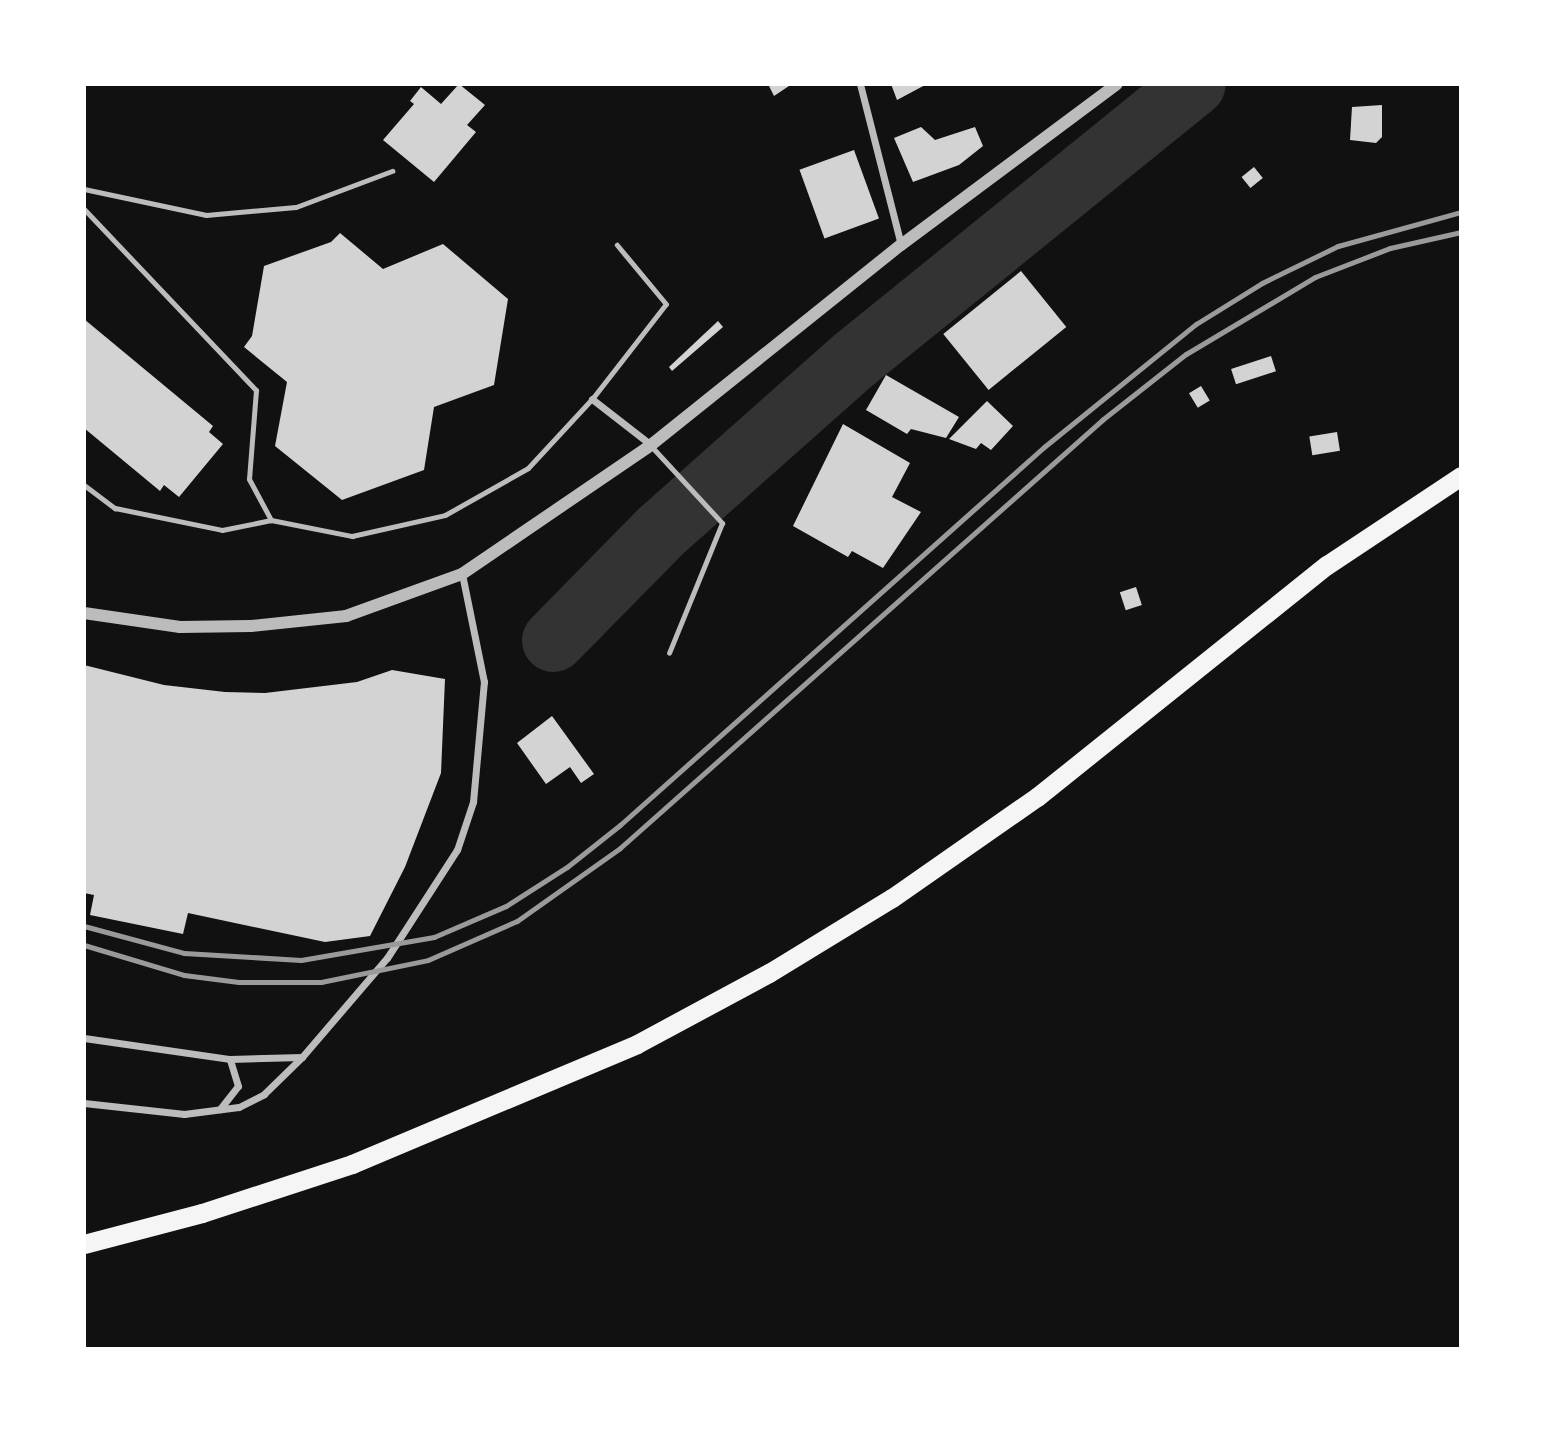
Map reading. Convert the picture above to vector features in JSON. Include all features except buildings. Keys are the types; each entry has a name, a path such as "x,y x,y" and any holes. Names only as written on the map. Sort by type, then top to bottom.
{"highway":[{"path":"84,1244 202,1213 365,1159 637,1044 768,973 892,898 1037,797 1326,565 1461,476"}],"street":[{"path":"860,84 901,245"},
{"path":"84,613 180,626 251,626 346,616 462,574 491,559 651,445 901,245 1116,84"},
{"path":"593,399 651,445"},
{"path":"84,1103 184,1114 239,1107 264,1094 366,987 413,921 457,850 473,802 481,749 484,682 462,574"},
{"path":"84,1038 230,1059 302,1057"},
{"path":"219,1109 238,1086 230,1059"}],"lane":[{"path":"84,189 206,215 296,207 392,171"},
{"path":"84,209 256,390 249,479 271,520"},
{"path":"84,485 115,508 222,530 271,520 352,536 445,515 528,468 593,399 666,304 617,245"},
{"path":"651,445 675,468 722,523 669,653"}],"waterway":[{"path":"553,640 659,532 854,359 1194,84"}],"railway":[{"path":"84,926 184,953 301,960 434,937 506,906 567,867 620,825 1044,447 1196,324 1262,283 1338,246 1461,212"},
{"path":"84,945 184,975 239,982 321,982 428,960 517,921 620,848 1102,420 1186,354 1315,277 1390,248 1461,232"}]}
